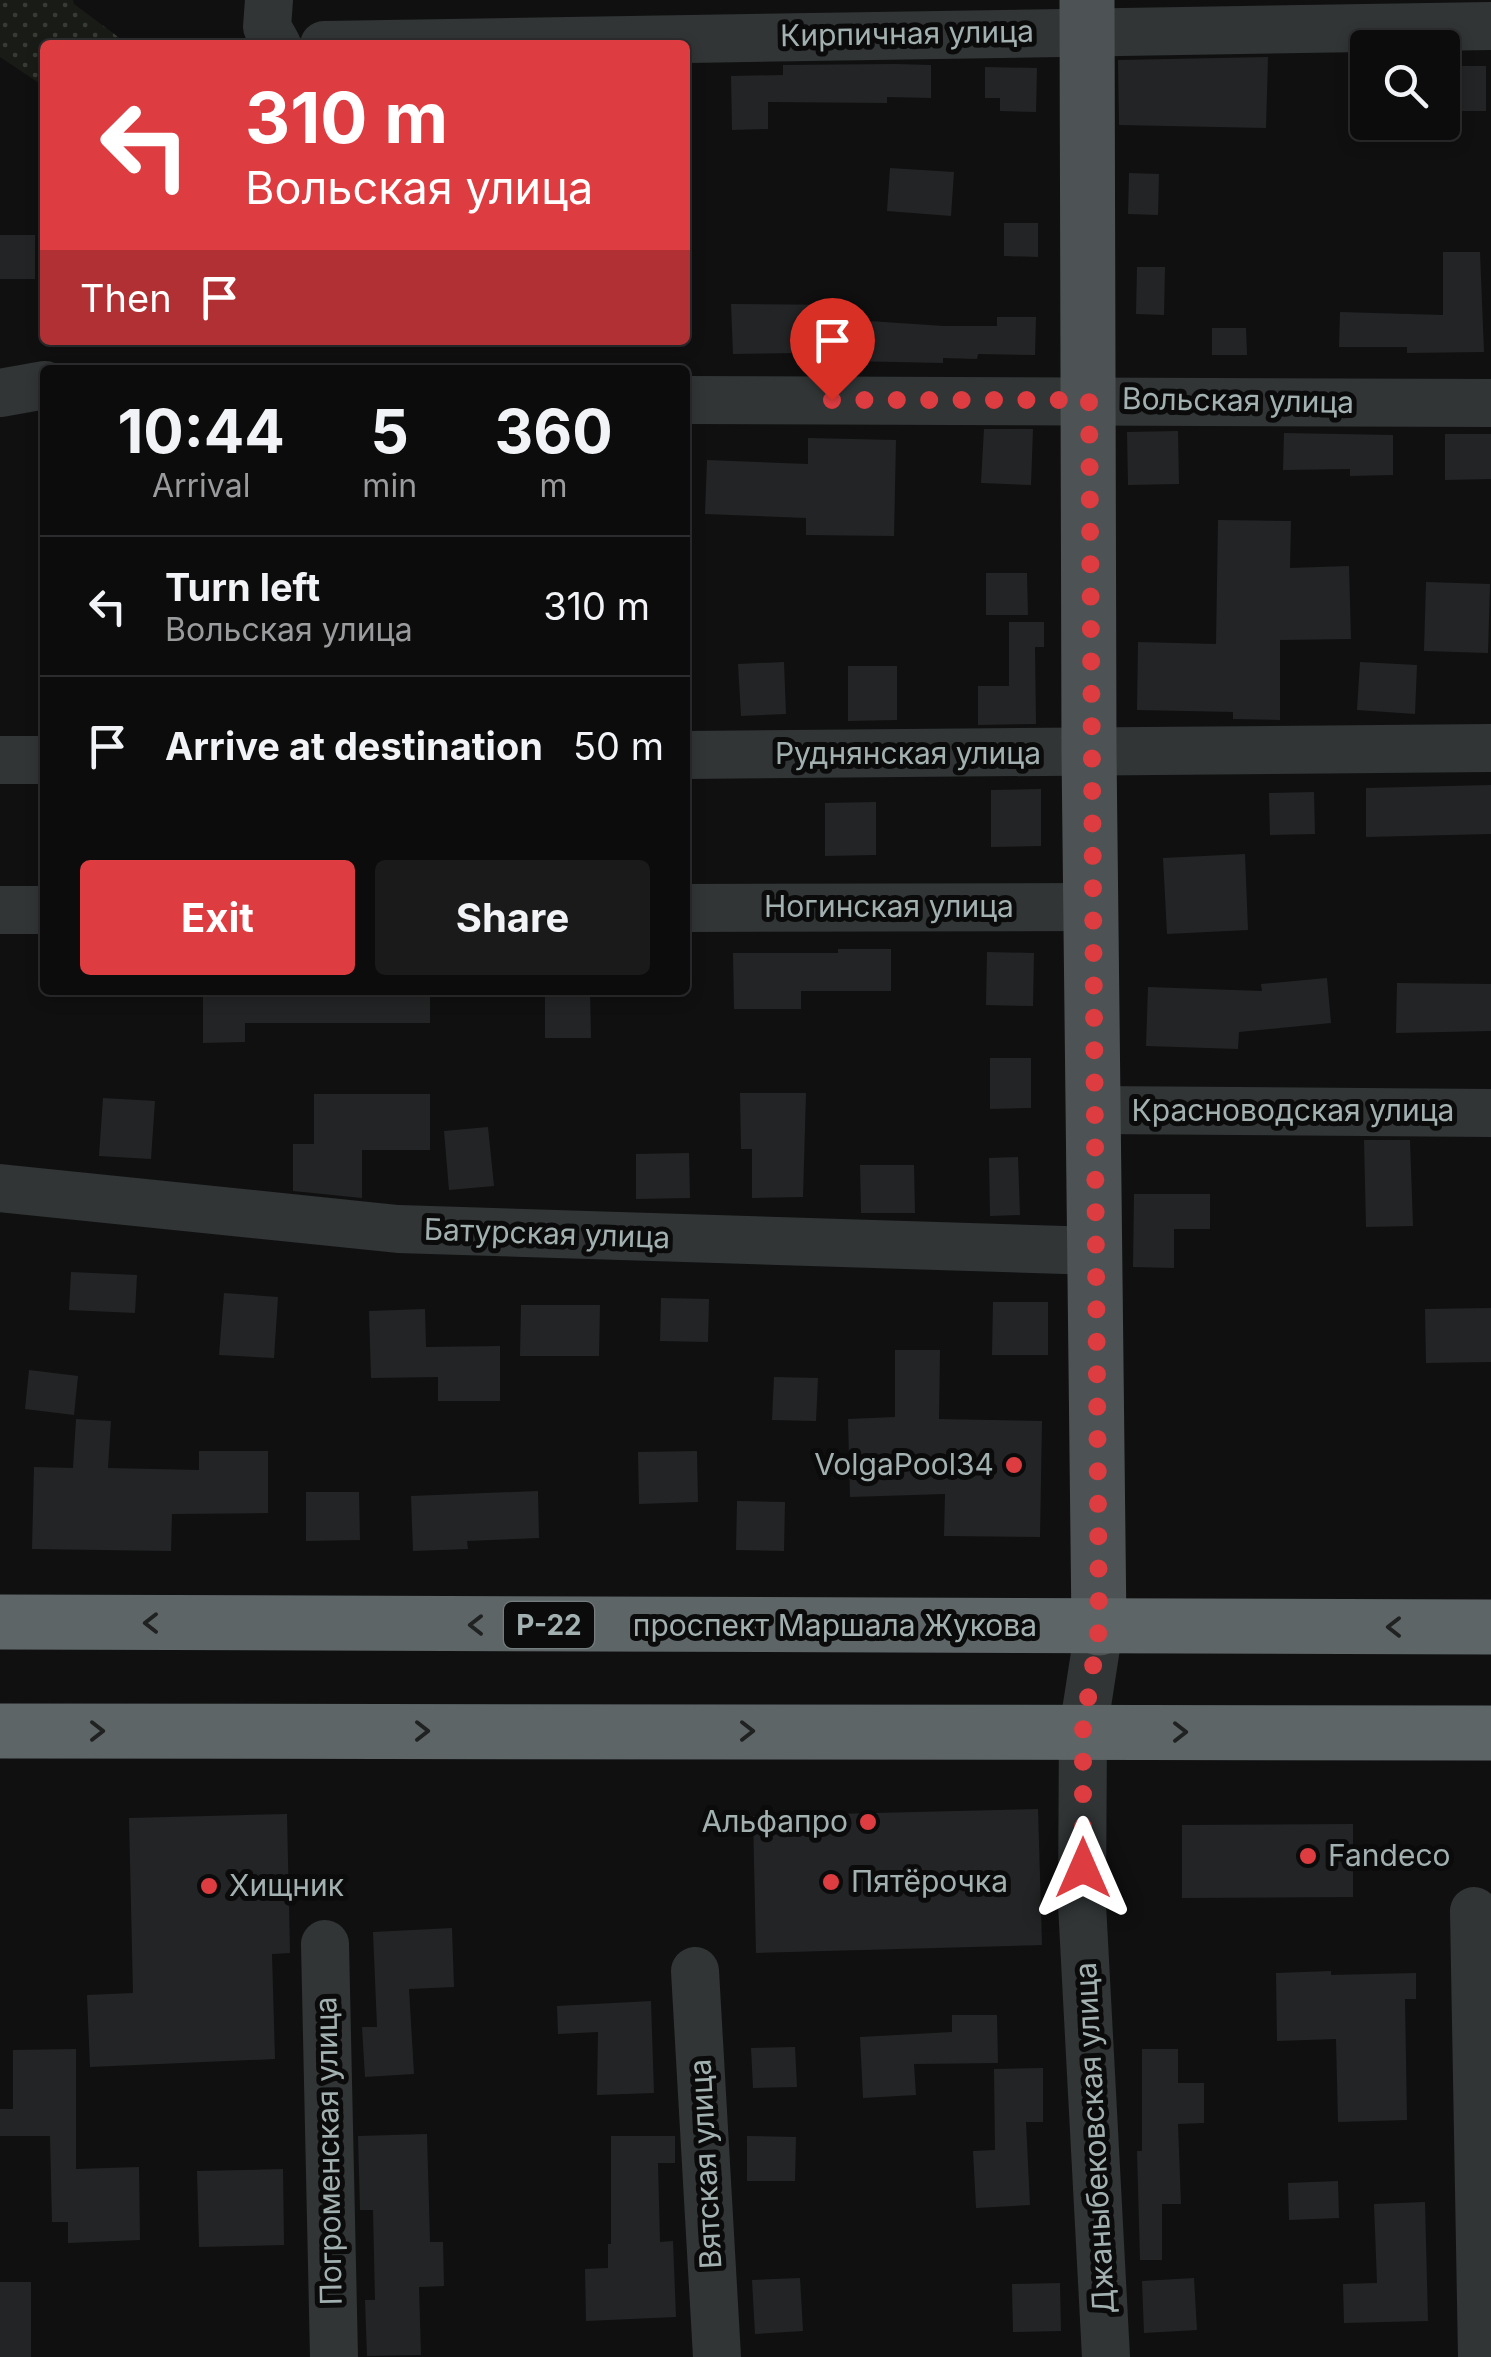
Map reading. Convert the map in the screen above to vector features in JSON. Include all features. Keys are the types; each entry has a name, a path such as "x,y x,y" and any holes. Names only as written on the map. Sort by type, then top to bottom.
{"highway":[{"name":"проспект Маршала Жукова","path":"0,1622 1491,1627"},
{"path":"0,1730 1491,1733"}],"main road":[{"name":"Джаныбековская улица","path":"1088,15 1090,752 1099,1628"}],"street":[{"path":"269,0 267,27 274,40"},
{"name":"Кирпичная улица","path":"451,40 1088,15 1491,26"},
{"path":"0,394 40,386"},
{"name":"Вольская улица","path":"690,400 1491,404"},
{"name":"Руднянская улица","path":"690,755 1491,748"},
{"path":"0,760 40,760"},
{"name":"Ногинская улица","path":"690,908 1092,907"},
{"path":"0,910 40,910"},
{"name":"Красноводская улица","path":"1095,1110 1491,1113"},
{"name":"Батурская улица","path":"0,1188 398,1229 1096,1251"},
{"name":"Джаныбековская улица","path":"1099,1628 1083,1730 1082,1904 1106,2357"},
{"path":"1474,1911 1482,2357"},
{"name":"Погроменская улица","path":"325,1944 334,2357"},
{"name":"Вятская улица","path":"695,1970 716,2357"}],"shaded area":[{"path":"0,0 73,0 122,40 40,40 40,84 0,57"}],"building":[{"path":"1268,57 1266,128 1119,125 1118,60"},
{"path":"783,65 931,65 931,98 887,97 887,103 768,102 768,129 732,130 731,76 783,75"},
{"path":"1460,66 1486,66 1486,111 1460,111"},
{"path":"985,67 1037,68 1036,112 1000,111 1000,98 985,98"},
{"path":"890,168 954,172 951,216 887,211"},
{"path":"1129,173 1159,174 1158,215 1128,214"},
{"path":"1004,223 1038,223 1038,257 1004,256"},
{"path":"0,235 35,235 35,279 0,279"},
{"path":"1443,252 1480,252 1484,352 1407,353 1407,347 1339,347 1340,312 1443,315"},
{"path":"1137,267 1165,267 1164,315 1136,314"},
{"path":"731,304 854,305 854,320 944,326 997,326 997,317 1036,317 1035,355 978,354 977,359 943,358 943,363 799,360 799,353 733,354"},
{"path":"1212,328 1246,328 1247,355 1212,355"},
{"path":"984,429 1033,429 1031,485 981,483"},
{"path":"1178,431 1179,484 1128,485 1127,432"},
{"path":"1284,433 1393,435 1393,475 1350,476 1350,469 1283,470"},
{"path":"1445,434 1491,434 1491,479 1445,480"},
{"path":"808,438 896,440 894,536 806,535 806,518 705,514 707,460 808,464"},
{"path":"1218,520 1291,521 1290,568 1349,566 1351,639 1280,640 1280,720 1233,719 1233,712 1137,710 1138,642 1216,644"},
{"path":"986,573 1027,573 1028,615 986,615"},
{"path":"1426,582 1490,584 1488,653 1424,651"},
{"path":"1009,622 1044,622 1044,647 1035,647 1036,724 978,725 978,686 1009,686"},
{"path":"784,662 786,714 741,716 738,664"},
{"path":"1360,662 1417,665 1415,714 1357,710"},
{"path":"848,666 897,666 897,720 848,721"},
{"path":"1491,785 1491,834 1366,837 1366,788"},
{"path":"1041,789 1041,846 991,847 991,790"},
{"path":"1314,792 1315,834 1270,835 1269,793"},
{"path":"876,802 876,855 825,856 825,803"},
{"path":"1245,854 1248,930 1167,934 1163,858"},
{"path":"838,949 891,949 891,991 801,991 801,1009 734,1009 733,953 838,953"},
{"path":"987,952 1034,953 1033,1006 986,1005"},
{"path":"1327,978 1331,1023 1239,1032 1238,1049 1146,1046 1148,987 1262,991 1261,984"},
{"path":"1397,983 1491,984 1491,1031 1396,1033"},
{"path":"203,995 430,995 430,1023 245,1023 245,1042 203,1043"},
{"path":"545,995 590,995 591,1038 545,1038"},
{"path":"990,1058 1031,1058 1031,1108 990,1109"},
{"path":"740,1093 806,1093 803,1197 752,1198 752,1149 741,1149"},
{"path":"314,1094 430,1094 430,1150 362,1150 362,1198 293,1191 293,1144 314,1144"},
{"path":"103,1098 155,1101 151,1159 99,1156"},
{"path":"488,1127 494,1186 449,1190 444,1131"},
{"path":"1364,1140 1410,1140 1413,1226 1366,1227"},
{"path":"689,1153 690,1198 636,1199 636,1154"},
{"path":"1018,1157 1020,1215 990,1216 989,1158"},
{"path":"860,1165 914,1165 915,1213 861,1213"},
{"path":"1134,1194 1210,1194 1210,1229 1174,1229 1174,1268 1133,1267"},
{"path":"71,1272 137,1275 135,1313 69,1310"},
{"path":"224,1293 278,1297 274,1358 219,1355"},
{"path":"661,1298 709,1299 708,1342 660,1341"},
{"path":"993,1302 1048,1302 1048,1355 992,1355"},
{"path":"521,1305 600,1305 599,1356 520,1356"},
{"path":"1491,1308 1491,1362 1426,1363 1425,1309"},
{"path":"425,1309 426,1347 500,1346 500,1401 438,1401 438,1377 371,1378 369,1311"},
{"path":"895,1350 940,1350 939,1419 1042,1421 1040,1537 944,1536 945,1494 850,1497 848,1419 895,1417"},
{"path":"29,1370 78,1376 74,1415 25,1409"},
{"path":"774,1377 818,1378 816,1421 772,1420"},
{"path":"76,1419 111,1421 108,1468 199,1470 199,1451 268,1451 268,1513 172,1514 171,1551 32,1549 34,1467 73,1468"},
{"path":"697,1451 698,1502 639,1504 638,1452"},
{"path":"538,1491 539,1538 467,1541 468,1549 413,1551 411,1496"},
{"path":"306,1492 359,1492 360,1540 306,1541"},
{"path":"737,1501 785,1502 784,1551 736,1550"},
{"path":"1038,1809 1042,1945 756,1953 753,1816"},
{"path":"287,1814 290,1953 272,1954 275,2059 90,2067 87,1995 133,1993 129,1818"},
{"path":"1353,1824 1353,1897 1182,1898 1182,1825"},
{"path":"452,1928 454,1987 409,1989 414,2074 365,2077 362,2027 377,2027 373,1932"},
{"path":"1331,1971 1331,1975 1416,1973 1416,1999 1405,1999 1407,2120 1338,2122 1336,2039 1277,2041 1276,1973"},
{"path":"651,2001 654,2093 597,2095 598,2032 558,2034 557,2006"},
{"path":"952,2015 997,2015 998,2063 914,2064 916,2095 863,2098 860,2037 952,2032"},
{"path":"795,2047 797,2087 753,2088 751,2048"},
{"path":"76,2049 76,2169 139,2167 140,2240 68,2243 68,2222 52,2222 50,2136 0,2136 0,2109 13,2109 13,2050"},
{"path":"1142,2049 1178,2049 1178,2083 1204,2083 1204,2123 1178,2124 1181,2204 1162,2204 1162,2260 1140,2260 1137,2151 1142,2151"},
{"path":"1043,2068 1043,2122 1026,2122 1030,2205 976,2208 973,2151 995,2150 994,2069"},
{"path":"427,2134 430,2242 443,2242 444,2286 419,2287 421,2355 367,2356 365,2300 375,2300 373,2210 360,2210 358,2136"},
{"path":"611,2136 675,2136 675,2163 658,2163 660,2242 673,2241 676,2317 586,2321 585,2269 608,2268"},
{"path":"747,2136 796,2137 795,2181 747,2181"},
{"path":"283,2169 284,2245 199,2247 197,2171"},
{"path":"1338,2181 1339,2218 1289,2220 1288,2183"},
{"path":"1425,2202 1428,2321 1344,2323 1343,2284 1377,2283 1374,2204"},
{"path":"800,2278 803,2331 755,2334 752,2280"},
{"path":"1194,2278 1197,2330 1144,2333 1142,2281"},
{"path":"0,2282 31,2282 31,2357 0,2357"},
{"path":"1060,2283 1061,2331 1013,2332 1012,2284"}],"place":[{"name":"VolgaPool34","path":"1014,1465"},
{"name":"Альфапро","path":"868,1822"},
{"name":"Fandeco","path":"1308,1856"},
{"name":"Пятёрочка","path":"831,1882"},
{"name":"Хищник","path":"209,1886"}],"route":[{"path":"832,400 1089,400 1099,1628 1083,1730 1083,1868"}]}
